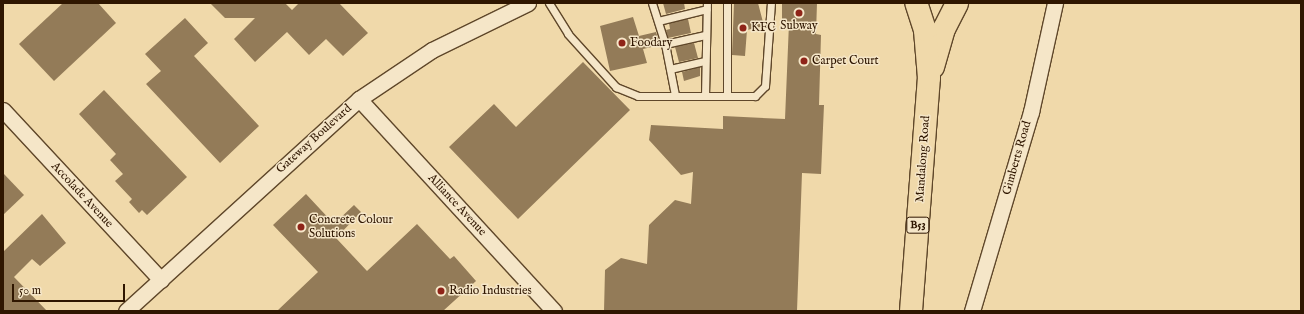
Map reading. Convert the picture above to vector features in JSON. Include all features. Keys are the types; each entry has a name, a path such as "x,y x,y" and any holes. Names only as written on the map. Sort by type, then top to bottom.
{"main road":[{"name":"Mandalong Road","path":"911,311 929,78 925,30 916,3"},
{"name":"Mandalong Road","path":"929,78 944,29 957,3"}],"street":[{"name":"Gimberts Road","path":"972,311 1031,112 1055,3"},
{"name":"Gateway Boulevard","path":"126,311 359,99 432,50 519,4"},
{"name":"Alliance Avenue","path":"359,99 554,311"},
{"name":"Accolade Avenue","path":"3,110 161,280"}],"lane":[{"path":"550,3 568,34 616,87 638,96 755,96 766,86 772,3"},
{"path":"652,3 665,44 675,95"},
{"path":"727,3 727,96"},
{"path":"658,21 707,6 705,35 705,96"},
{"path":"665,44 705,35"},
{"path":"670,69 705,61"}],"building":[{"path":"63,3 98,3 116,23 54,81 19,44"},
{"path":"210,3 285,3 292,10 299,3 339,3 368,33 343,56 326,39 309,55 287,32 255,62 234,39 255,18 225,18"},
{"path":"663,3 684,3 685,9 666,14"},
{"name":"KFC","path":"734,3 758,3 764,26 747,30 745,56 732,55"},
{"path":"782,3 817,3 816,34 821,35 819,105 824,105 821,174 802,173 797,311 604,311 605,270 621,258 647,264 649,225 675,200 691,204 693,172 681,175 649,140 651,125 723,129 723,116 785,119 789,23 782,23"},
{"name":"Foodary","path":"633,17 639,36 656,32 660,45 643,49 647,63 610,71 600,26"},
{"path":"185,18 208,43 194,56 259,126 220,163 146,84 161,71 145,54"},
{"path":"688,19 691,33 668,38 666,30 670,29 669,23"},
{"path":"694,43 698,58 679,62 675,47"},
{"path":"583,62 630,110 518,219 449,147 494,104 516,127"},
{"path":"700,67 700,76 684,81 682,72"},
{"path":"104,90 187,177 147,215 142,210 139,213 129,202 132,199 115,181 123,174 110,160 116,154 79,114"},
{"path":"3,173 24,195 3,215"},
{"path":"306,194 334,224 354,205 361,212 336,238 367,271 417,224 450,259 454,256 476,281 443,311 277,311 318,272 273,225"},
{"path":"42,214 66,243 40,266 32,259 14,277 47,311 3,311 3,252"}],"place":[{"name":"Subway","path":"799,13"},
{"name":"KFC","path":"743,28"},
{"name":"Foodary","path":"622,43"},
{"name":"Carpet Court","path":"804,61"},
{"name":"Concrete Colour Solutions","path":"301,227"},
{"name":"Radio Industries","path":"441,291"}]}
